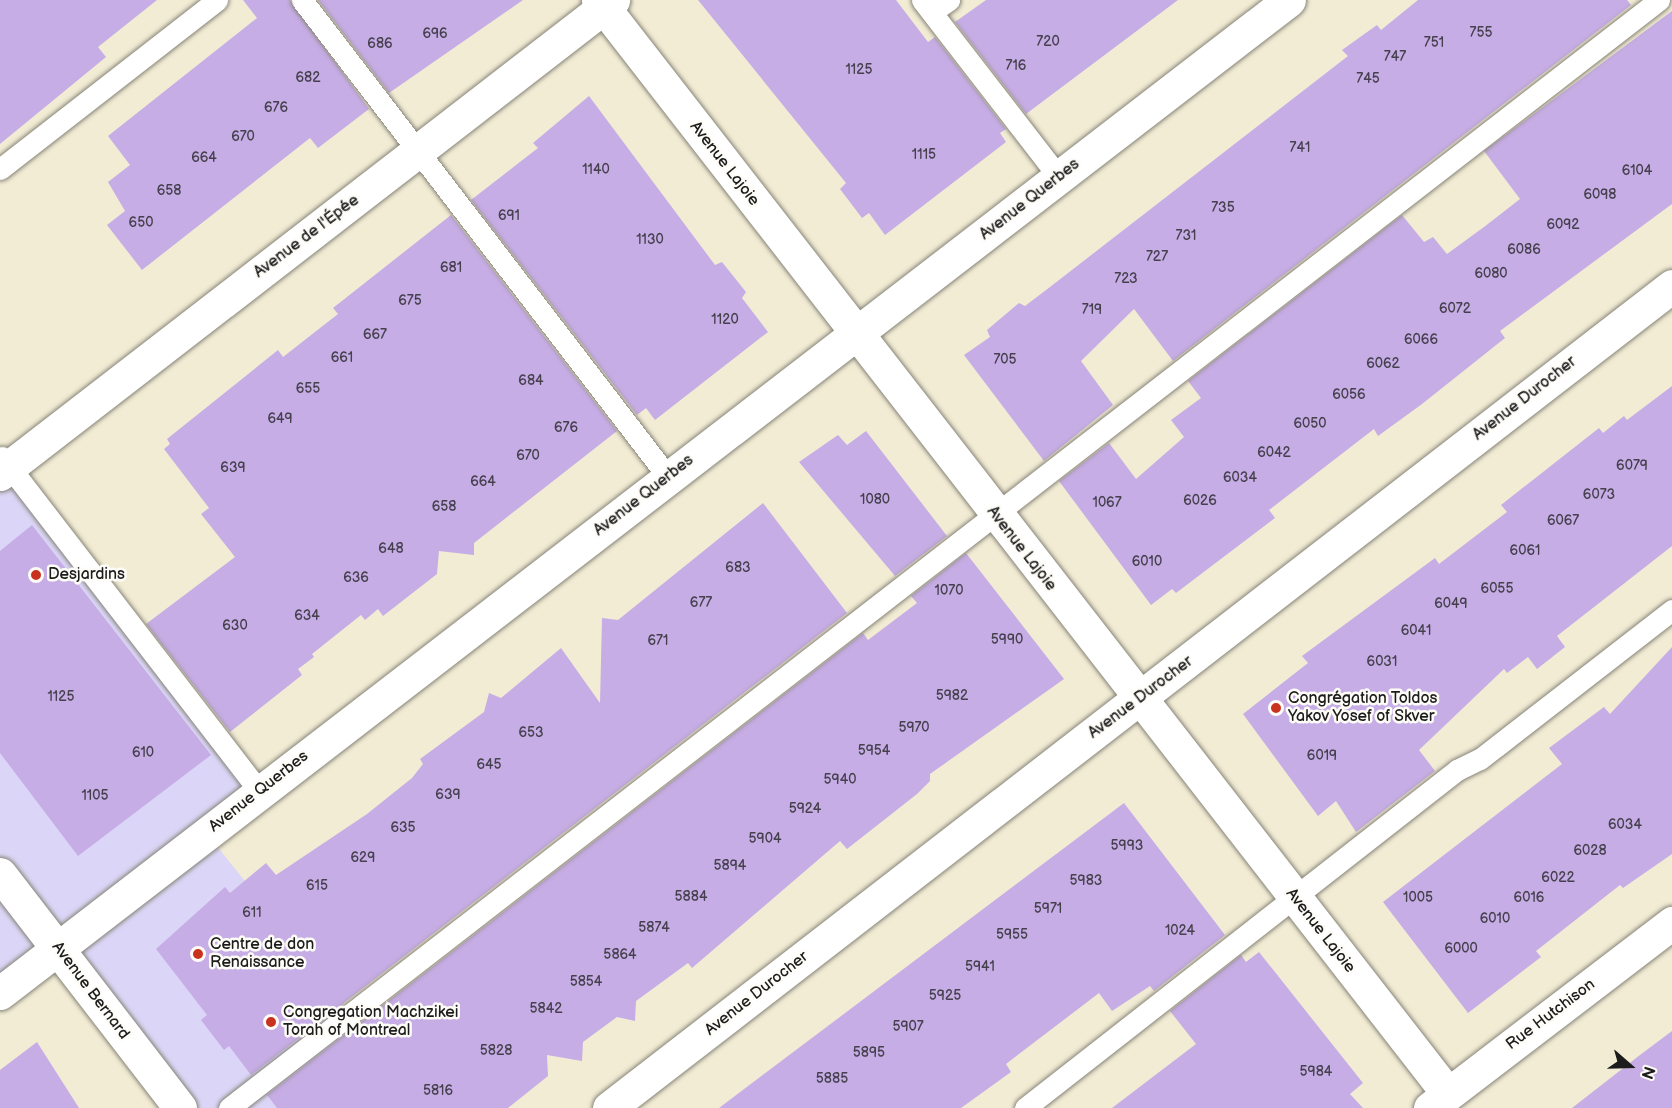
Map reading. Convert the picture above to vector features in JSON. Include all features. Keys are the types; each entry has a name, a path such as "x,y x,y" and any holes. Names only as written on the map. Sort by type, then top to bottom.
{"street":[{"name":"Avenue Querbes","path":"0,993 854,332 1289,0"},
{"name":"Avenue de l'Épée","path":"3,465 416,153 605,2"},
{"name":"Avenue Lajoie","path":"605,2 854,332 1138,701 1295,899 1439,1101"},
{"name":"Avenue Durocher","path":"609,1108 1672,286"},
{"name":"Avenue Bernard","path":"0,874 180,1108"},
{"name":"Rue Hutchison","path":"1439,1101 1672,923"}],"lane":[{"path":"0,170 217,0"},
{"path":"303,0 416,153 668,477"},
{"path":"229,1108 1659,0"},
{"path":"934,4 1059,177"},
{"path":"3,465 259,791"},
{"path":"1025,1108 1672,610"}],"shaded area":[{"path":"0,454 259,791 207,834 428,1108 182,1108 59,949 0,993"}],"building":[{"path":"0,0 157,0 98,47 106,57 0,144"},
{"path":"243,0 290,0 369,109 318,148 310,138 142,270 107,225 125,211 108,182 130,165 108,136 257,18"},
{"path":"318,0 523,0 389,93"},
{"path":"698,0 896,0 928,42 935,37 1006,129 1000,133 1006,142 885,235 869,213 862,218 840,189 846,183"},
{"path":"986,0 1178,0 1026,114 955,22"},
{"path":"1418,0 1627,0 1631,5 1173,361 1134,309 1081,361 1113,405 1044,461 964,355 990,337 987,330 1019,303 1025,306 1348,56 1342,50 1377,25 1381,30"},
{"path":"1672,11 1672,204 1500,331 1505,338 1422,404 1378,436 1374,429 1269,510 1275,518 1176,593 1172,589 1151,605 1059,481 1109,443 1136,479 1184,437 1171,420 1201,398 1188,381 1402,215 1424,242 1433,237 1447,254 1484,227 1520,199 1484,151"},
{"path":"589,96 715,265 722,262 746,292 742,298 768,332 655,420 646,408 637,415 471,200 538,148 533,143"},
{"path":"451,215 617,431 474,543 474,555 439,551 437,574 383,616 378,609 365,620 361,615 312,654 314,657 298,669 302,675 230,732 146,624 235,557 201,514 209,508 164,449 170,444 167,439 278,350 283,357 338,314 333,308"},
{"path":"1672,386 1672,546 1557,636 1565,647 1537,669 1528,657 1507,673 1504,669 1419,750 1435,771 1356,832 1336,801 1318,816 1243,714 1308,663 1302,656 1435,558 1439,564 1507,512 1501,505 1599,428 1603,433 1624,416 1627,420"},
{"path":"866,431 947,536 895,576 799,462 838,435 847,445"},
{"path":"763,503 847,613 251,1075 229,1046 224,1050 201,1020 207,1015 156,949 225,887 230,893 266,863 276,875 367,814 412,778 423,764 420,759 484,712 489,693 501,698 561,648 600,703 602,618 618,620"},
{"path":"32,525 211,755 78,856 0,753 0,551"},
{"path":"966,553 1064,679 930,774 930,781 917,794 847,849 840,841 692,968 688,963 636,1001 635,1021 617,1017 583,1042 582,1061 547,1055 548,1076 508,1108 277,1108 267,1095 863,633 868,640 917,603 911,596"},
{"path":"1672,647 1672,854 1623,888 1620,885 1536,951 1541,957 1468,1013 1383,902 1562,764 1549,748 1604,707 1610,714"},
{"path":"1124,803 1225,935 1154,991 1150,986 1112,1011 1099,993 1006,1064 1011,1072 961,1108 719,1108"},
{"path":"1259,952 1363,1083 1350,1094 1363,1108 1112,1108 1196,1044 1170,1011 1241,955 1246,962"},
{"path":"1672,1031 1672,1108 1572,1108 1640,1055"},
{"path":"37,1042 79,1108 0,1108 0,1070"}],"place":[{"name":"Desjardins","path":"36,575"},
{"name":"Congrégation Toldos Yakov Yosef of Skver","path":"1276,708"},
{"name":"Centre de don Renaissance","path":"198,954"},
{"name":"Congregation Machzikei Torah of Montreal","path":"271,1022"}]}
